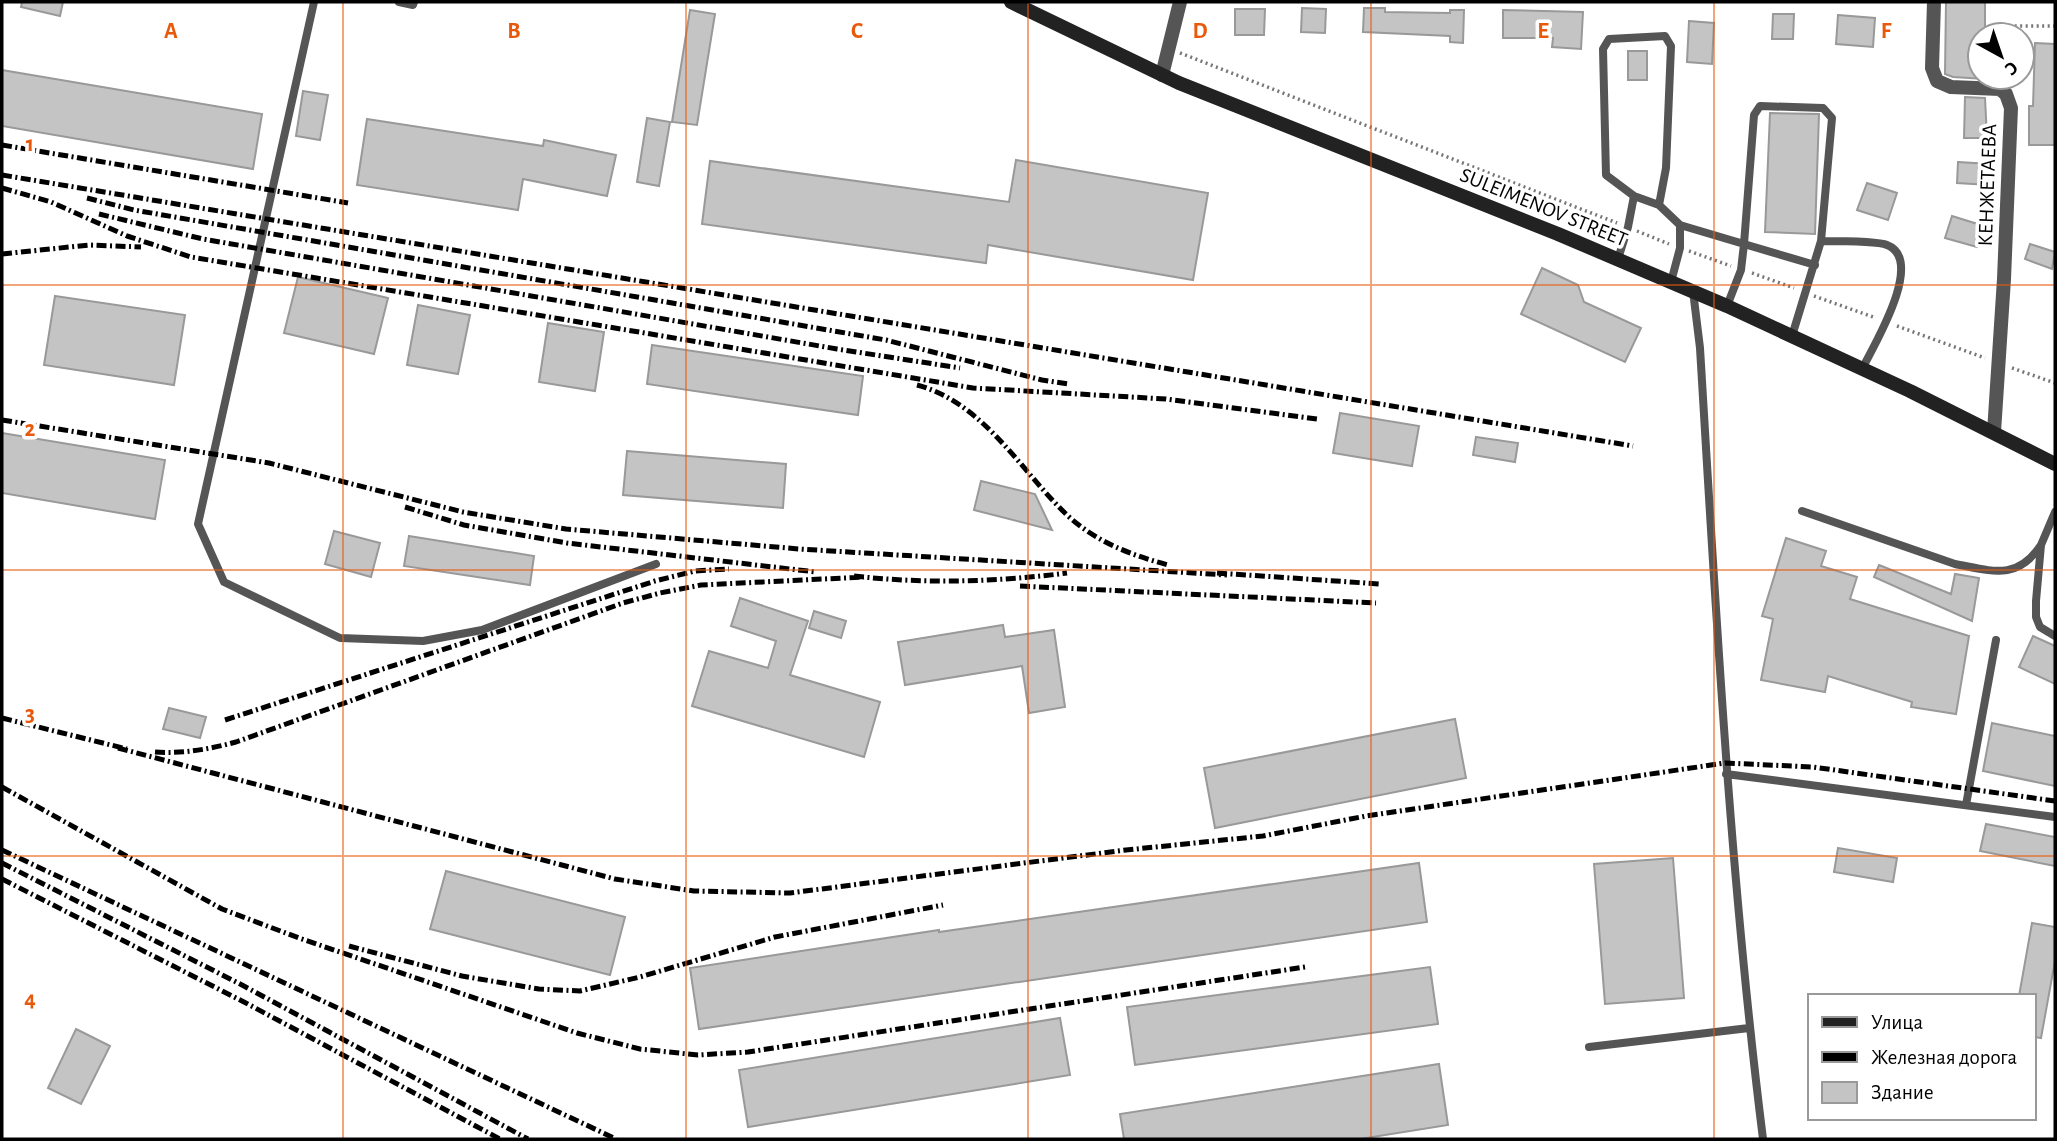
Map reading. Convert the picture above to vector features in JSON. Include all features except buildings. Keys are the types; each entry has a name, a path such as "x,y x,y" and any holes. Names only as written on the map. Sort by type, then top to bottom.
{"street":[{"name":"SULEIMENOV STREET","path":"1011,2 1162,75 1618,259 1727,306 1994,432 2055,464"},
{"path":"1162,75 1180,2"},
{"name":"КЕНЖЕТАЕВА","path":"1934,2 1932,68 1937,81 1951,87 1966,86"},
{"name":"КЕНЖЕТАЕВА","path":"1994,432 2011,108 2004,91"}],"lane":[{"path":"314,2 198,524 224,582 340,638 424,641 482,630 656,564"},
{"path":"399,2 413,5 414,2"},
{"path":"1659,205 1666,168 1671,46 1665,36 1609,39 1603,49 1606,175 1634,196 1659,205 1680,225 1815,265"},
{"path":"1727,306 1741,270 1754,115 1760,106 1823,108 1832,118 1821,241 1792,336"},
{"path":"1618,259 1634,196"},
{"path":"1671,282 1680,248 1680,225"},
{"path":"1821,241 1888,245 1896,253 1900,263 1900,286 1862,369"},
{"path":"1693,291 1700,348 1726,774 1749,1028 1763,1139"},
{"path":"1802,511 1955,564 2014,570 2026,564 2040,545 2055,512"},
{"path":"2040,545 2036,577 2036,617 2040,627 2055,636"},
{"path":"1966,805 1996,640"},
{"path":"1726,774 2055,817"},
{"path":"1590,1046 1749,1028"}],"path":[{"path":"2036,26 2055,26"},
{"path":"1169,48 1680,248 2055,383"}],"railway":[{"path":"2,145 348,203"},
{"path":"2,175 1633,446"},
{"path":"2,188 51,202 127,236 191,257 973,388 1166,399 1317,419"},
{"path":"87,198 134,210 886,340 1042,380 1069,384"},
{"path":"99,214 203,239 960,368"},
{"path":"2,254 89,245 141,247"},
{"path":"917,385 941,394 982,422 1067,515 1090,533 1141,557 1168,565"},
{"path":"2,420 269,463 463,512 566,529 799,549 1227,575"},
{"path":"405,507 464,525 567,543 816,572"},
{"path":"225,720 655,581 695,571 729,569"},
{"path":"854,576 960,581 1067,573"},
{"path":"1217,573 1380,584"},
{"path":"155,752 196,750 236,742 623,603 660,593 701,585 864,577"},
{"path":"1020,586 1376,603"},
{"path":"2,718 127,749"},
{"path":"118,748 615,879 694,891 790,893 1126,850 1263,836 1366,816 1725,763 1813,767 2055,801"},
{"path":"2,787 222,909 577,1033 640,1049 698,1055 748,1052 1305,967"},
{"path":"2,850 616,1139"},
{"path":"2,863 242,985 528,1139"},
{"path":"2,879 244,1002 500,1139"},
{"path":"349,946 462,976 539,989 580,991 640,977 775,937 943,905"}]}
